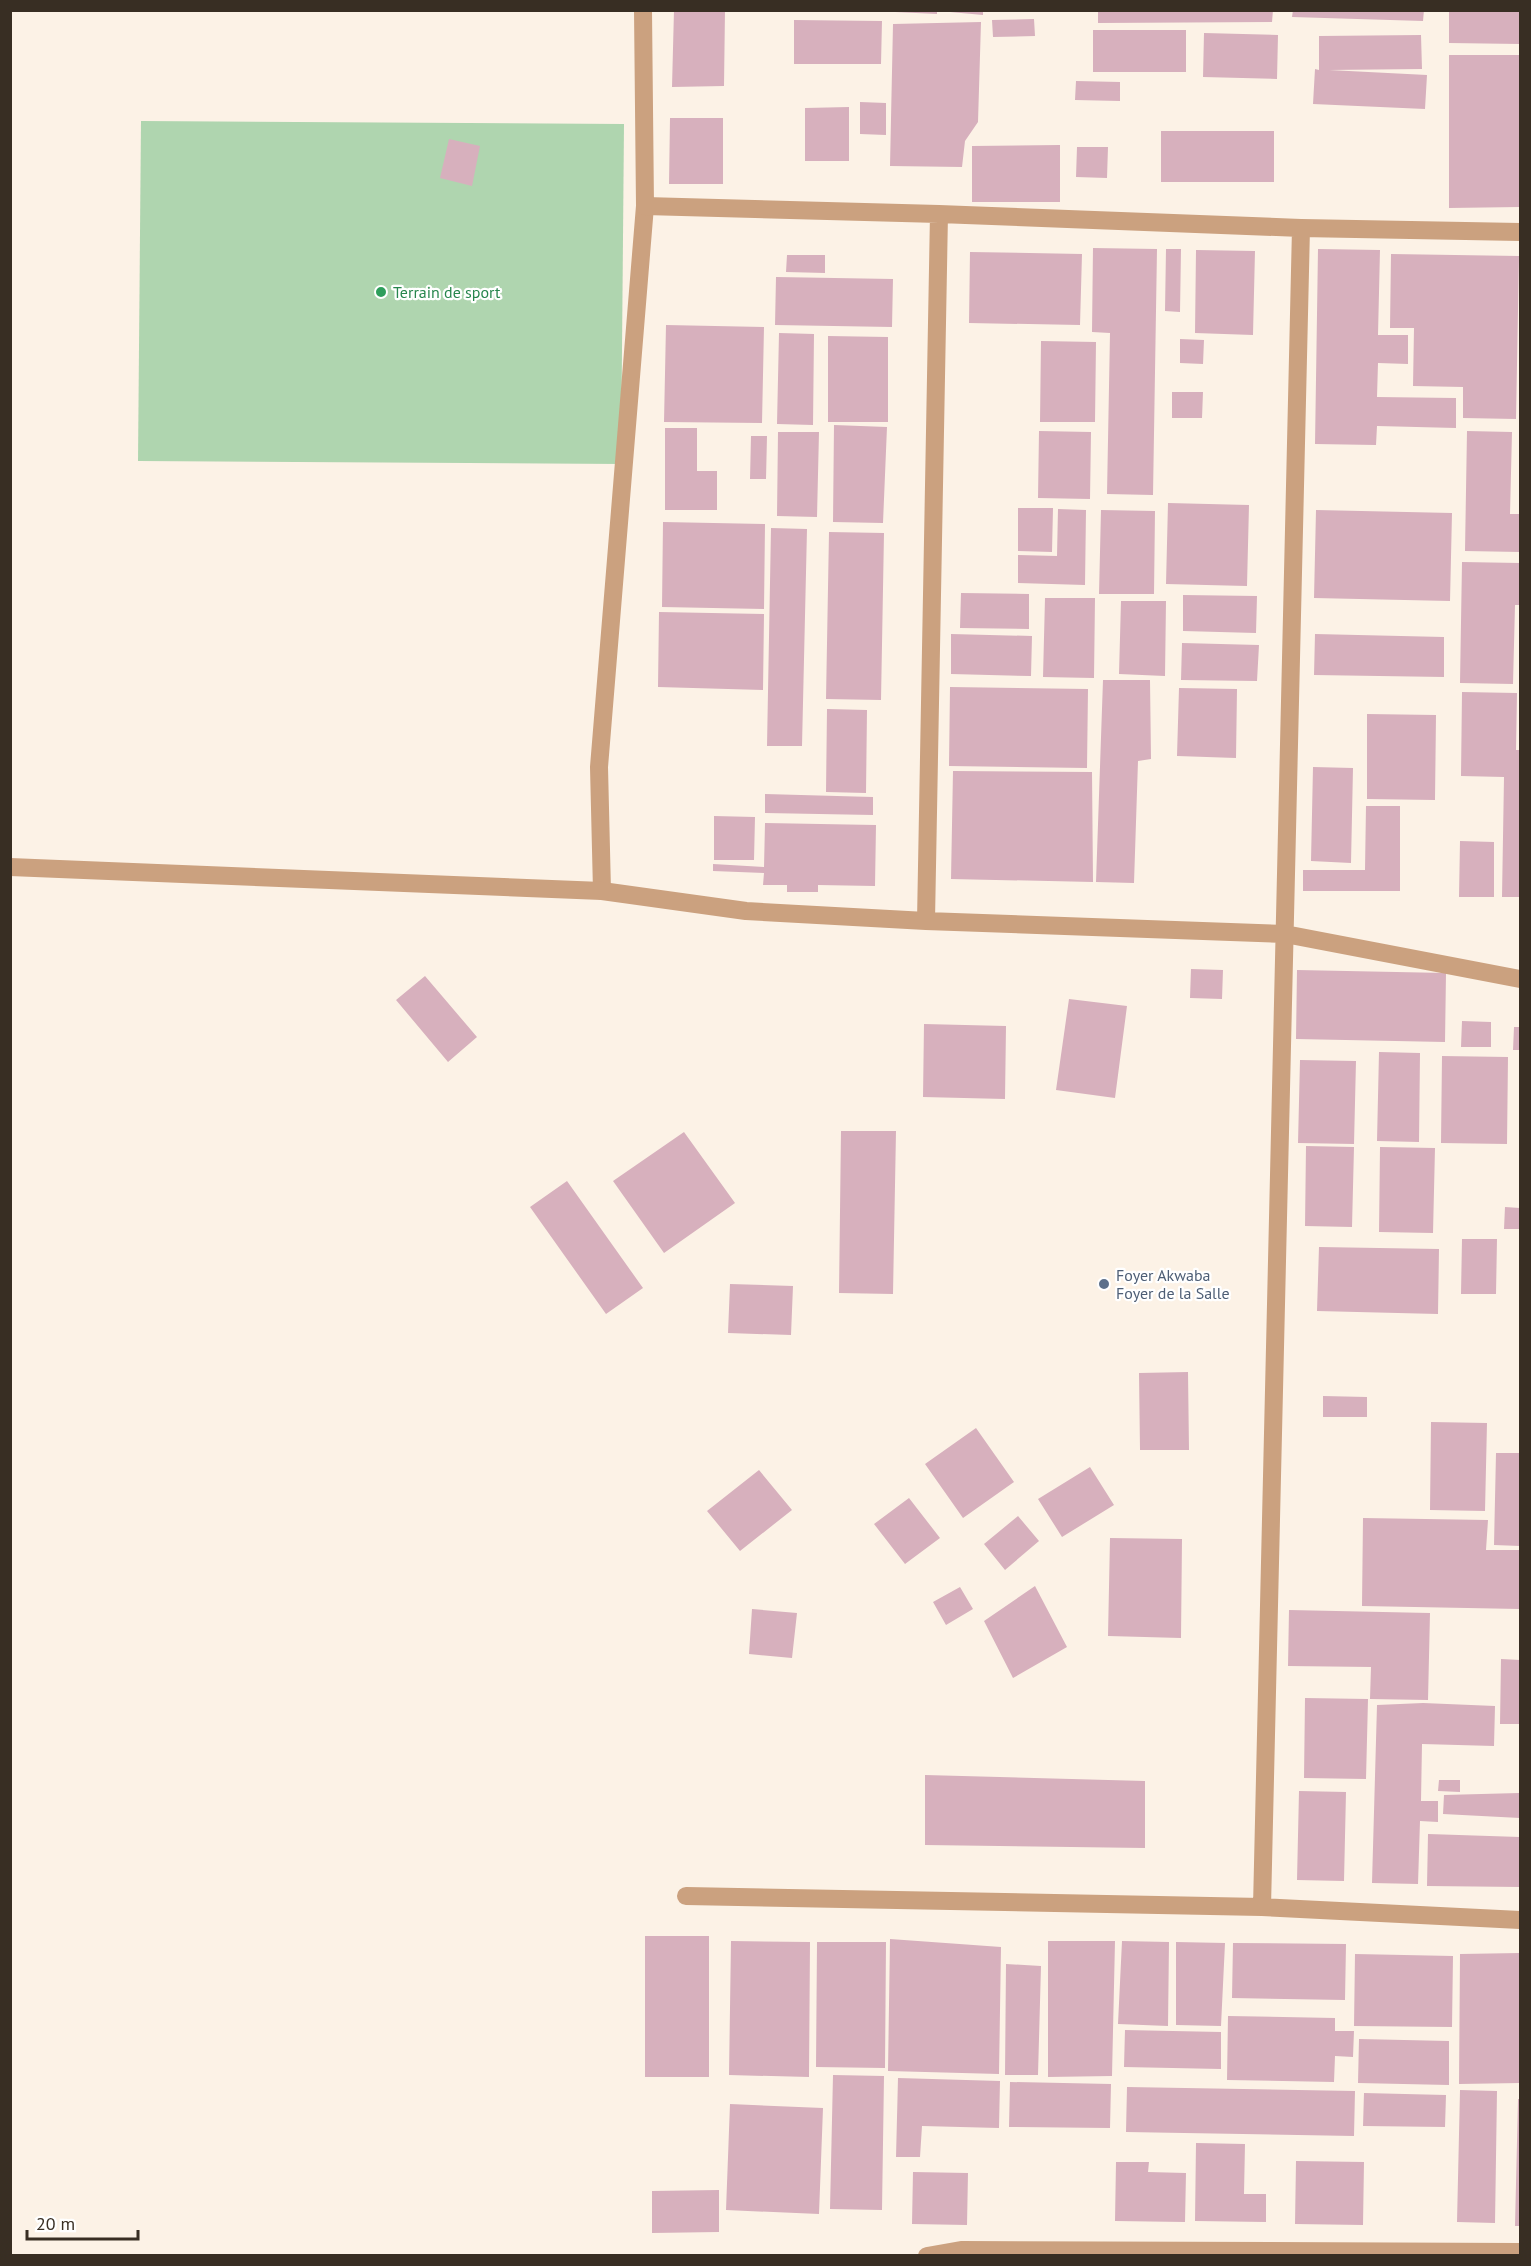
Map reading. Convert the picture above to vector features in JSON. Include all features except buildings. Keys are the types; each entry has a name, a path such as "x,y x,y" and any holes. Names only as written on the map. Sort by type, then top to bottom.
{"street":[{"path":"602,891 599,767 645,206 643,10"},
{"path":"645,206 939,214 1301,228 1521,232"},
{"path":"926,921 939,214"},
{"path":"1262,1907 1301,228"},
{"path":"10,867 602,891 746,911 926,921 1285,934 1521,978"},
{"path":"686,1896 1262,1907 1521,1920"},
{"path":"927,2256 961,2250 1521,2252"}],"green space":[{"name":"Terrain de sport","path":"141,121 624,124 621,464 138,461"}],"place":[{"name":"Terrain de sport","path":"381,292"},
{"name":"Foyer Akwaba Foyer de la Salle","path":"1104,1284"}]}
